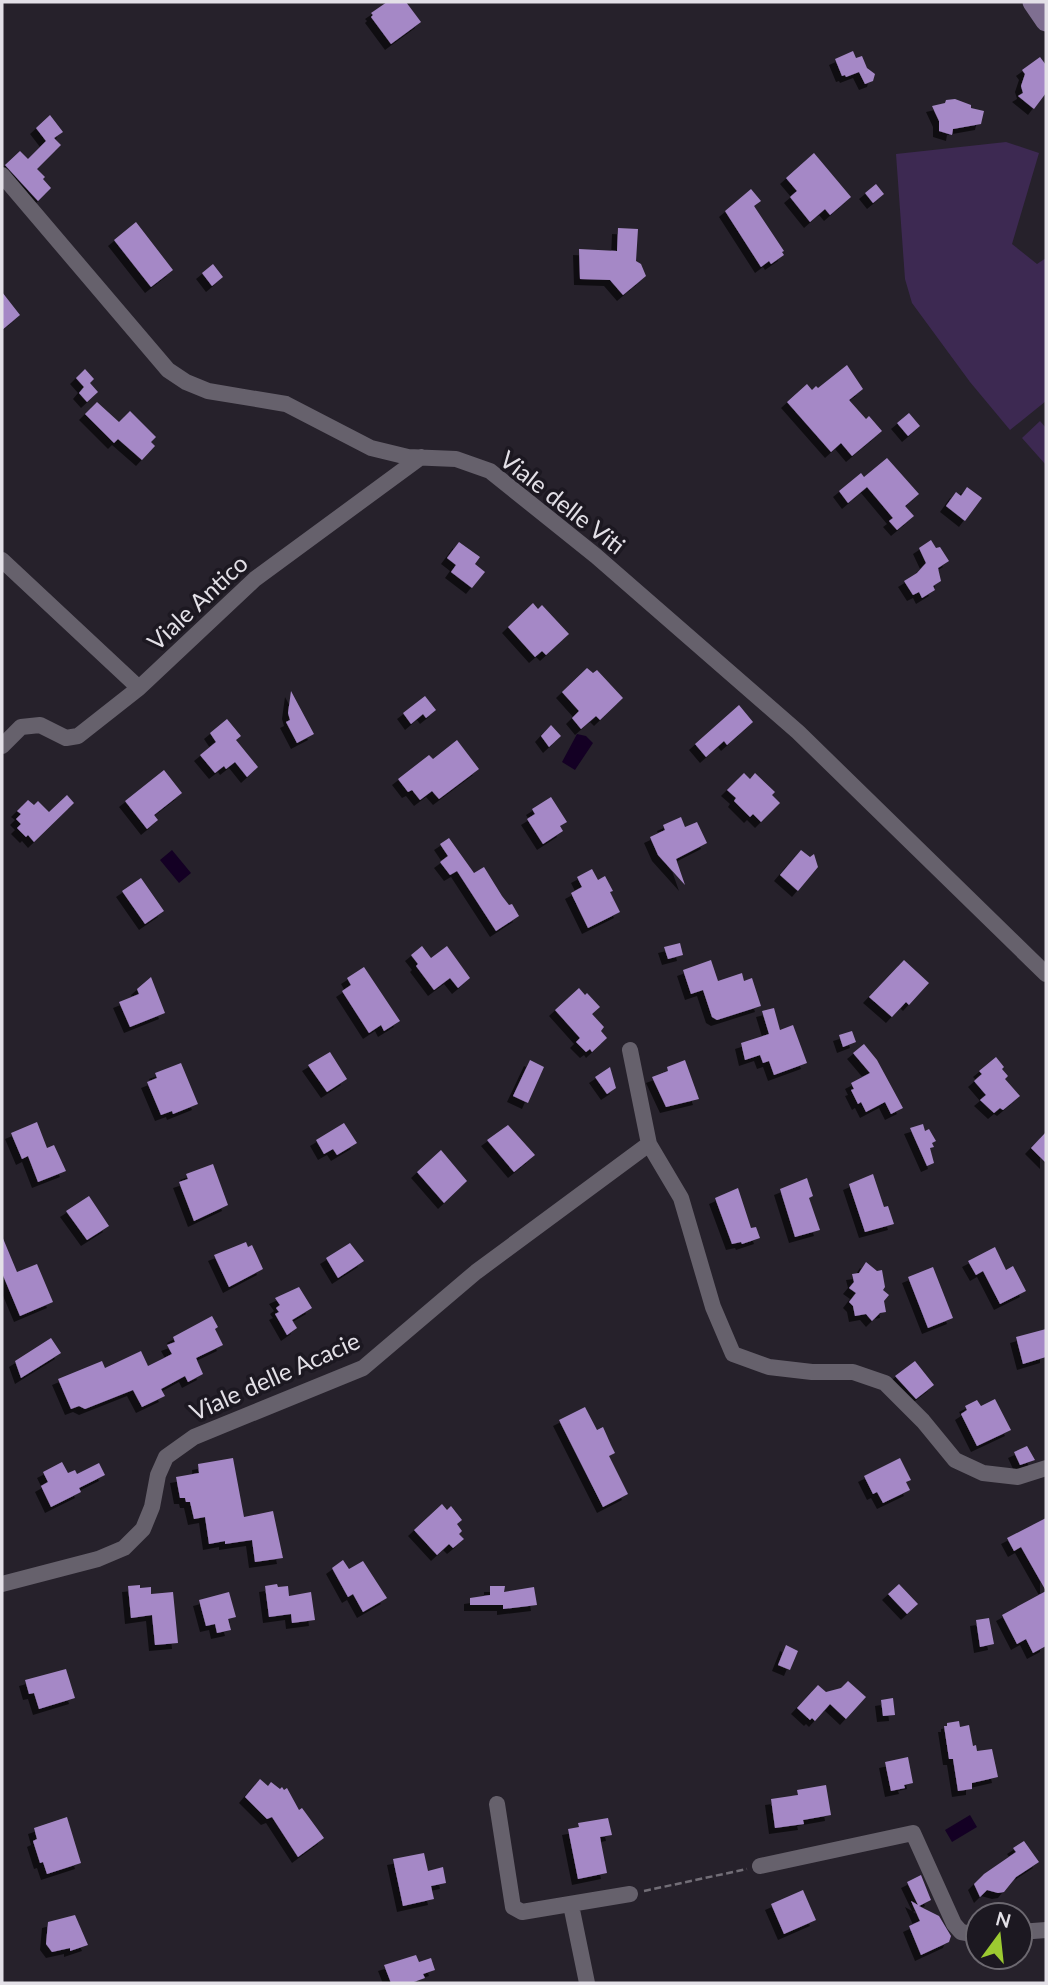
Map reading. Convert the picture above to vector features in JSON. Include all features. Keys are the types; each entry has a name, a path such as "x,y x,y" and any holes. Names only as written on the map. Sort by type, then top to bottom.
{"street":[{"path":"1033,2 1046,20"},
{"name":"Viale delle Viti","path":"2,175 168,370 186,382 208,391 286,404 372,448 408,457 456,459 490,471 596,556 798,732 1046,974"},
{"name":"Viale Antico","path":"2,746 21,727 40,725 66,738 78,736 139,688 255,579 421,457"},
{"path":"2,560 139,688"},
{"path":"630,1050 649,1144 681,1198 713,1307 733,1354 769,1367 812,1372 853,1372 885,1383 923,1421 956,1460 983,1472 1018,1477 1046,1468"},
{"name":"Viale delle Acacie","path":"2,1584 98,1559 124,1548 143,1529 152,1507 158,1475 166,1457 194,1437 363,1368 476,1272 649,1144"},
{"path":"497,1804 513,1907 522,1912 630,1894"},
{"path":"760,1866 913,1833 954,1924 964,1933"},
{"path":"571,1905 587,1983"}],"path":[{"path":"630,1894 760,1866"}],"shaded area":[{"path":"1006,142 1039,153 1012,244 1037,264 1046,258 1046,401 1010,430 970,382 912,303 905,279 896,154"},
{"path":"1040,421 1046,428 1046,465 1022,438"},
{"path":"577,734 586,736 593,743 575,770 562,762"},
{"path":"172,850 191,873 179,883 160,860"},
{"path":"970,1815 977,1827 952,1842 945,1830"}],"building":[{"path":"387,2 406,2 421,22 391,44 371,17 371,13"},
{"path":"853,51 856,58 862,56 867,68 875,74 873,81 865,84 859,72 842,76 835,59"},
{"path":"1040,57 1046,65 1046,93 1034,109 1018,96 1023,93 1021,86 1025,74 1022,70"},
{"path":"955,99 971,105 971,108 984,111 981,124 953,129 952,135 939,131 939,121 932,106"},
{"path":"50,115 63,132 54,138 61,145 37,169 51,188 38,201 5,165 20,151 28,159 46,141 36,128"},
{"path":"814,153 851,197 830,215 825,209 810,222 790,197 797,191 786,178"},
{"path":"876,184 884,194 873,203 865,193"},
{"path":"751,189 761,201 754,206 784,251 784,255 761,267 725,211"},
{"path":"136,222 173,270 151,287 114,240"},
{"path":"618,228 638,229 636,261 641,264 646,276 623,295 610,280 580,279 579,249 617,251"},
{"path":"213,264 223,277 212,286 202,273"},
{"path":"2,292 20,315 2,330"},
{"path":"847,365 863,389 849,400 866,419 869,416 882,431 852,456 841,443 831,452 787,402 807,384 812,390 816,386 818,388"},
{"path":"85,369 94,379 90,383 98,392 87,402 79,393 84,387 76,378"},
{"path":"97,402 119,422 130,411 156,437 151,442 155,446 142,460 118,439 114,443 85,414"},
{"path":"909,413 920,426 908,436 897,423"},
{"path":"887,458 919,494 905,506 914,516 897,530 889,521 893,518 867,487 848,503 839,491 861,473 864,477"},
{"path":"967,487 982,498 965,521 946,506 956,492 961,496"},
{"path":"931,540 936,548 940,547 949,561 938,568 941,581 933,586 935,590 922,598 919,592 913,595 904,581 926,563 919,548"},
{"path":"459,542 480,557 475,564 485,572 472,588 451,572 456,565 447,558"},
{"path":"533,603 538,609 542,605 569,634 546,655 542,651 535,657 508,627"},
{"path":"587,668 593,673 597,670 623,698 600,720 596,716 581,729 572,718 579,711 562,692"},
{"path":"291,691 314,734 297,743 286,722 290,720 288,713"},
{"path":"425,696 436,710 426,718 423,714 411,724 403,713"},
{"path":"739,705 753,722 727,745 724,741 706,757 695,744"},
{"path":"227,719 241,736 236,740 258,767 247,777 235,762 215,773 200,755 216,742 210,733"},
{"path":"551,725 561,736 549,747 541,736"},
{"path":"457,740 479,769 439,799 432,791 420,800 412,790 408,792 398,779 429,755 433,759"},
{"path":"164,770 182,793 154,815 158,820 147,829 125,801"},
{"path":"744,773 750,779 755,773 775,792 772,795 780,803 761,822 753,814 750,817 727,790"},
{"path":"67,795 74,803 34,842 17,828 21,824 16,819 21,814 17,811 28,800 34,805 38,801 49,812"},
{"path":"551,797 567,822 560,826 563,831 543,844 527,819 535,814 532,809"},
{"path":"681,817 685,827 697,822 707,843 676,859 685,885 658,855 650,837 665,830 663,825"},
{"path":"449,838 474,873 484,867 502,896 509,905 512,904 519,916 496,931 457,871 450,875 440,862 448,856 440,844"},
{"path":"801,850 810,857 814,854 818,867 798,891 780,875"},
{"path":"592,869 598,880 605,876 620,912 588,928 571,893 582,887 577,877"},
{"path":"141,878 164,911 145,924 122,891"},
{"path":"680,943 683,955 668,959 664,947"},
{"path":"422,946 431,958 447,946 470,978 458,988 450,978 434,990 411,955"},
{"path":"711,960 718,981 742,973 744,981 752,978 761,1006 717,1020 712,1017 703,990 691,994 683,970"},
{"path":"904,960 929,983 909,1005 906,1002 892,1017 869,997"},
{"path":"364,967 400,1021 384,1031 381,1025 369,1033 342,991 351,985 347,978"},
{"path":"151,977 165,1013 130,1027 119,1002 139,994 137,989"},
{"path":"579,988 600,1007 592,1014 604,1027 601,1031 607,1038 592,1052 590,1049 586,1052 576,1042 580,1038 555,1010"},
{"path":"774,1008 780,1030 793,1025 807,1063 774,1075 769,1061 763,1063 760,1055 745,1060 741,1043 769,1034 762,1011"},
{"path":"852,1031 856,1042 843,1047 839,1035"},
{"path":"864,1044 877,1060 903,1108 891,1114 885,1102 866,1112 861,1102 858,1104 851,1090 854,1089 851,1083 870,1073 853,1053"},
{"path":"330,1052 347,1079 327,1092 308,1065"},
{"path":"996,1057 1008,1076 1005,1079 1020,1096 1003,1110 1000,1108 994,1113 980,1100 986,1095 974,1081 982,1074 979,1071"},
{"path":"530,1060 544,1067 528,1103 513,1096"},
{"path":"685,1060 699,1099 666,1107 652,1077"},
{"path":"181,1063 198,1104 173,1114 172,1111 161,1115 147,1082 157,1078 155,1073"},
{"path":"610,1067 616,1088 607,1094 595,1077"},
{"path":"37,1122 47,1148 54,1145 66,1171 38,1182 28,1156 22,1159 11,1133"},
{"path":"344,1123 357,1143 337,1155 333,1149 324,1154 316,1140"},
{"path":"923,1124 925,1131 929,1129 936,1141 932,1143 934,1147 930,1148 934,1163 927,1166 910,1128"},
{"path":"508,1125 535,1155 514,1172 487,1140"},
{"path":"1046,1132 1046,1163 1031,1148"},
{"path":"441,1150 467,1181 444,1203 417,1172"},
{"path":"213,1164 228,1205 194,1221 179,1182 188,1179 186,1174"},
{"path":"873,1174 884,1207 888,1206 894,1224 865,1232 849,1184"},
{"path":"807,1178 813,1196 809,1198 820,1230 795,1237 780,1189"},
{"path":"738,1188 751,1228 756,1227 760,1238 732,1244 715,1198"},
{"path":"89,1196 109,1226 87,1240 66,1211"},
{"path":"2,1236 17,1272 37,1264 53,1302 20,1316 2,1273"},
{"path":"246,1242 248,1247 252,1245 263,1269 229,1287 214,1255"},
{"path":"350,1243 364,1261 338,1278 326,1258"},
{"path":"995,1247 1006,1270 1013,1266 1026,1291 1000,1304 983,1271 976,1275 968,1261"},
{"path":"866,1262 877,1271 882,1270 885,1287 883,1290 889,1295 884,1301 886,1312 880,1313 872,1321 866,1314 855,1316 853,1306 849,1302 856,1293 849,1288 854,1282 852,1274 859,1273"},
{"path":"933,1267 953,1318 928,1328 908,1277"},
{"path":"299,1287 312,1308 292,1320 297,1328 287,1335 275,1314 279,1312 276,1308 280,1305 275,1298"},
{"path":"212,1316 223,1345 196,1358 203,1374 188,1382 185,1376 161,1389 165,1396 142,1407 133,1390 85,1409 79,1406 71,1409 58,1379 102,1361 105,1368 141,1351 148,1366 172,1354 167,1345 175,1342 173,1337"},
{"path":"1046,1329 1046,1357 1023,1364 1016,1337"},
{"path":"51,1338 61,1353 21,1378 15,1361"},
{"path":"915,1361 934,1385 916,1399 895,1376"},
{"path":"995,1399 1011,1430 977,1446 961,1414 967,1410 965,1406 977,1400 981,1406"},
{"path":"585,1407 597,1430 603,1427 615,1453 609,1456 628,1494 603,1507 559,1420"},
{"path":"1027,1446 1035,1460 1020,1465 1014,1452"},
{"path":"233,1458 244,1517 273,1511 283,1558 255,1562 252,1540 209,1544 205,1517 194,1519 190,1502 180,1498 176,1477 199,1473 198,1464"},
{"path":"900,1458 911,1480 906,1482 910,1490 883,1503 877,1492 873,1494 864,1476"},
{"path":"62,1462 68,1473 75,1470 77,1474 99,1463 105,1475 79,1488 81,1492 51,1507 41,1486 48,1482 43,1472"},
{"path":"442,1504 447,1510 451,1506 462,1520 457,1524 462,1531 459,1534 464,1539 453,1548 449,1544 437,1555 414,1530"},
{"path":"1046,1518 1046,1591 1021,1547 1014,1551 1007,1538"},
{"path":"343,1560 349,1569 363,1561 387,1598 363,1612 353,1594 348,1597 332,1568"},
{"path":"277,1584 278,1587 288,1586 289,1596 311,1592 315,1620 292,1623 291,1614 269,1617 265,1586"},
{"path":"899,1584 918,1604 907,1614 888,1594"},
{"path":"140,1585 140,1588 151,1587 151,1594 173,1592 178,1643 155,1645 152,1615 131,1618 128,1586"},
{"path":"490,1586 505,1586 504,1592 534,1587 537,1605 503,1609 503,1605 470,1605 470,1598 490,1595"},
{"path":"1046,1591 1046,1646 1033,1653 1026,1639 1017,1644 1002,1615"},
{"path":"229,1592 236,1617 228,1619 231,1630 217,1633 215,1624 206,1626 199,1600"},
{"path":"989,1618 994,1644 980,1647 976,1620"},
{"path":"786,1645 798,1651 790,1670 778,1665"},
{"path":"66,1669 75,1698 39,1709 34,1693 29,1694 25,1680"},
{"path":"848,1681 866,1697 846,1719 830,1704 815,1721 812,1718 810,1720 797,1708 818,1685 826,1692 841,1688"},
{"path":"893,1698 895,1715 883,1716 881,1700"},
{"path":"959,1721 960,1727 969,1725 973,1746 976,1745 977,1751 992,1749 998,1777 972,1783 972,1789 958,1791 944,1726"},
{"path":"908,1757 913,1783 891,1791 885,1762"},
{"path":"260,1779 268,1786 271,1782 280,1789 287,1788 299,1810 302,1808 324,1838 298,1857 272,1817 267,1819 245,1797"},
{"path":"826,1785 831,1815 803,1820 804,1824 775,1828 771,1799 798,1795 797,1790"},
{"path":"67,1817 81,1863 47,1874 43,1862 40,1863 33,1841 37,1839 34,1828"},
{"path":"608,1818 612,1835 600,1837 607,1873 578,1879 568,1829 579,1827 578,1823"},
{"path":"1024,1841 1039,1862 1016,1877 1004,1892 987,1890 980,1897 974,1884 1016,1852 1013,1848"},
{"path":"424,1853 428,1871 443,1867 446,1883 431,1886 434,1899 403,1906 393,1859"},
{"path":"921,1875 931,1900 919,1906 939,1916 951,1936 949,1942 921,1955 909,1926 920,1921 911,1901 918,1905 907,1882"},
{"path":"803,1890 816,1920 784,1934 771,1904"},
{"path":"75,1915 88,1945 70,1951 70,1948 52,1952 46,1944 48,1922"},
{"path":"416,1955 419,1962 431,1958 435,1970 423,1974 425,1978 411,1983 391,1983 384,1965"}]}
